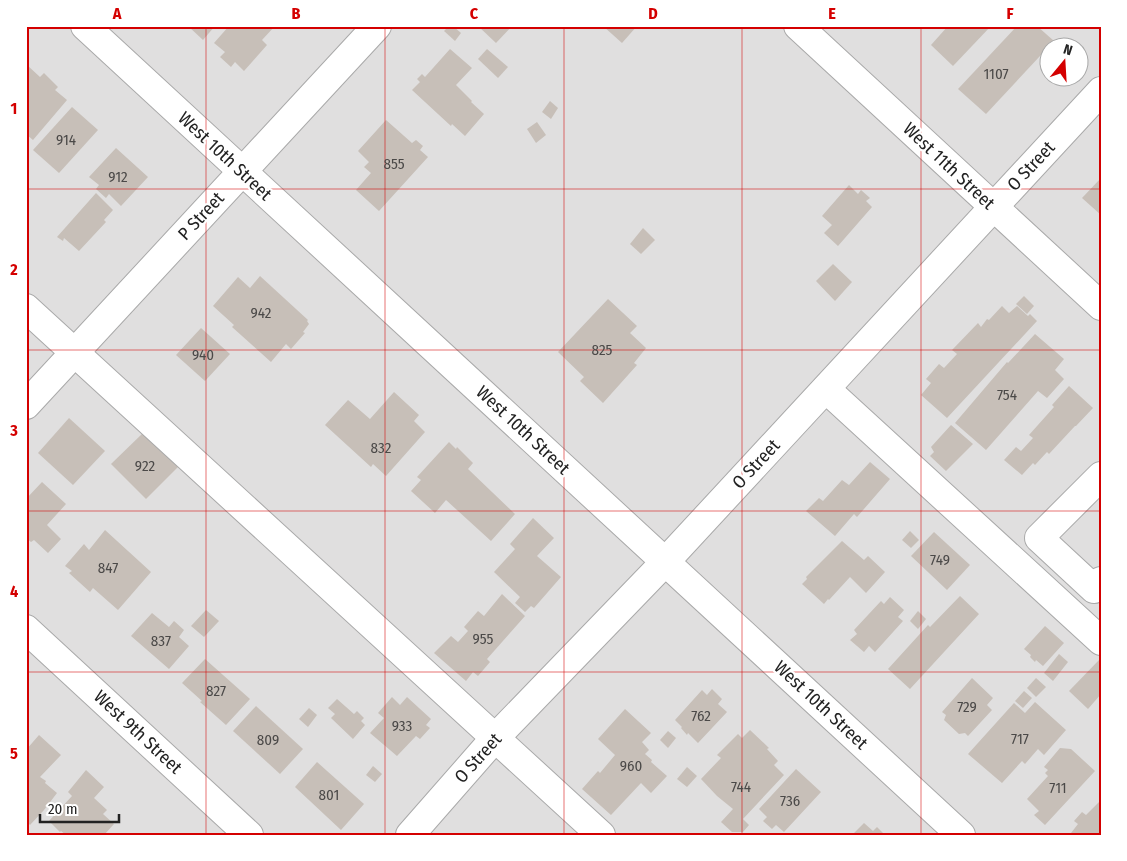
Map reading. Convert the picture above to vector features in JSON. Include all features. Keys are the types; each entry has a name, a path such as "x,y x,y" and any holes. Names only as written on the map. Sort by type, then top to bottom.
{"street":[{"name":"West 10th Street","path":"85,26 961,835"},
{"name":"P Street","path":"26,405 377,26"},
{"name":"West 11th Street","path":"798,26 1101,306"},
{"name":"O Street","path":"410,835 495,738 666,562 1101,91"},
{"path":"26,308 601,835"},
{"path":"826,389 1101,641"},
{"path":"1101,476 1039,538 1094,589 1101,581"},
{"name":"West 9th Street","path":"26,629 249,835"}],"shaded area":[{"path":"26,26 1101,26 1101,835 26,835"}],"building":[{"path":"188,26 215,26 203,40"},
{"path":"229,26 275,26 262,40 267,45 244,71 235,62 231,67 220,57 225,52 214,43"},
{"path":"449,26 453,26 461,33 455,41 444,31"},
{"path":"478,26 512,26 496,43"},
{"path":"603,26 637,26 622,43"},
{"path":"948,26 991,26 953,66 931,45"},
{"path":"1017,26 1037,26 1051,38 1040,38 1040,56 986,114 958,89"},
{"path":"450,49 472,68 456,85 484,114 465,136 452,124 451,126 412,90 420,82 417,79 422,74 425,77"},
{"path":"487,49 508,67 498,78 478,59"},
{"path":"27,65 40,77 44,73 58,87 55,90 67,100 33,140 26,134"},
{"path":"550,101 558,108 551,119 542,112"},
{"path":"72,107 98,130 59,173 33,150"},
{"path":"386,120 412,143 416,140 423,146 420,150 428,157 379,211 356,190 371,173 364,167 369,162 358,151"},
{"path":"537,122 546,135 536,143 527,129"},
{"path":"116,148 148,177 121,206 109,194 106,198 96,189 99,185 89,177"},
{"path":"1101,178 1101,215 1082,198"},
{"path":"849,185 858,194 861,190 870,198 866,201 872,207 838,246 824,233 832,225 822,216"},
{"path":"96,193 113,210 104,220 106,222 79,251 64,238 63,241 57,237"},
{"path":"643,228 655,240 641,254 630,244"},
{"path":"833,264 852,282 835,301 816,281"},
{"path":"260,276 308,320 309,324 303,332 305,333 291,349 286,344 271,362 232,327 234,325 213,306 238,277 250,288"},
{"path":"1024,296 1034,306 1027,314 1016,304"},
{"path":"608,299 637,326 630,333 646,348 634,363 637,365 603,403 580,381 584,377 558,352"},
{"path":"1002,306 1009,313 1017,306 1037,321 947,418 921,395 931,383 926,379 939,364 944,368 957,354 952,350 978,323 981,327"},
{"path":"201,328 230,354 205,381 176,355"},
{"path":"1035,334 1064,359 1055,370 1064,379 1047,398 1038,391 986,450 955,423 1007,362"},
{"path":"1069,386 1093,408 1049,454 1047,452 1022,475 1004,460 1016,447 1021,451 1033,438 1029,435 1054,407 1052,405"},
{"path":"394,392 419,415 414,421 425,432 386,476 373,464 371,467 325,425 348,400 370,419"},
{"path":"69,418 105,451 73,485 38,453"},
{"path":"951,425 973,444 946,471 930,456 934,452 931,447"},
{"path":"143,433 178,467 146,499 111,464"},
{"path":"449,442 456,449 457,447 473,463 468,469 515,514 491,541 446,500 435,513 411,491 421,480 417,477"},
{"path":"870,462 890,479 857,517 854,514 835,536 806,511 819,498 823,501 842,480 849,485"},
{"path":"42,482 66,504 47,525 61,539 48,553 34,540 31,542 26,538 26,499"},
{"path":"533,518 554,538 537,556 561,577 534,608 531,606 525,612 515,603 520,597 494,572 515,549 510,544"},
{"path":"105,530 151,572 118,610 93,588 90,592 69,573 72,571 65,566 84,544 89,550"},
{"path":"910,531 919,540 911,548 902,540"},
{"path":"934,532 970,565 947,590 911,556"},
{"path":"842,541 864,560 868,556 885,572 866,593 850,577 824,604 802,584 807,579 806,577"},
{"path":"502,594 525,616 487,659 490,662 478,676 473,672 466,681 434,653 451,636 458,642 468,631 464,627 478,611 484,616"},
{"path":"960,596 979,614 910,689 888,669 928,625 930,627"},
{"path":"890,597 904,610 898,617 903,621 875,652 869,646 864,652 850,640 857,634 854,630 881,601 884,604"},
{"path":"206,610 219,621 204,637 191,626"},
{"path":"918,611 926,619 918,629 910,621"},
{"path":"152,613 169,627 174,621 184,630 179,637 189,646 169,669 131,636"},
{"path":"1045,626 1064,643 1043,666 1036,660 1035,662 1024,649"},
{"path":"1059,654 1068,662 1053,681 1044,673"},
{"path":"1101,658 1101,694 1088,709 1069,691"},
{"path":"205,659 250,699 226,725 182,683"},
{"path":"972,678 993,698 987,705 992,710 968,736 965,733 959,734 944,720 946,715 942,712"},
{"path":"1036,678 1046,687 1036,697 1027,688"},
{"path":"712,689 722,699 718,704 727,712 698,743 688,733 687,735 675,720 702,690 707,695"},
{"path":"1024,691 1032,698 1023,708 1015,701"},
{"path":"392,697 400,705 407,697 431,719 426,725 430,728 420,739 416,736 397,756 370,733 384,718 378,713"},
{"path":"337,699 354,714 357,711 364,718 361,721 365,725 353,739 331,718 335,714 328,708"},
{"path":"1035,702 1066,730 1044,755 1038,749 1025,764 1022,761 1002,783 968,754 1014,703 1025,713"},
{"path":"256,706 303,749 280,774 233,731"},
{"path":"309,708 317,715 308,727 299,719"},
{"path":"625,709 651,733 642,742 649,750 645,754 667,776 651,793 641,783 611,815 582,789 598,771 600,773 615,755 598,739"},
{"path":"750,730 769,748 767,749 778,761 774,765 784,775 743,819 749,825 743,832 732,832 721,822 733,809 701,779 721,758 717,755 738,734 742,738"},
{"path":"668,731 676,738 668,748 660,740"},
{"path":"39,735 61,755 40,777 57,793 30,825 26,821 26,750"},
{"path":"1060,748 1071,749 1095,771 1045,825 1034,815 1039,811 1027,799 1048,776 1045,773 1048,770 1044,767"},
{"path":"317,762 364,804 341,830 295,787"},
{"path":"373,766 382,774 375,782 366,775"},
{"path":"687,767 697,776 687,787 677,779"},
{"path":"796,769 821,792 784,832 776,825 772,829 763,821 767,817 759,809"},
{"path":"86,770 104,787 94,798 107,810 103,814 114,824 104,835 66,835 49,821 72,796 68,792"},
{"path":"1101,800 1101,835 1073,835 1071,833 1078,824 1074,821 1082,812 1086,815"},
{"path":"864,823 873,831 877,827 885,835 852,835"}]}
